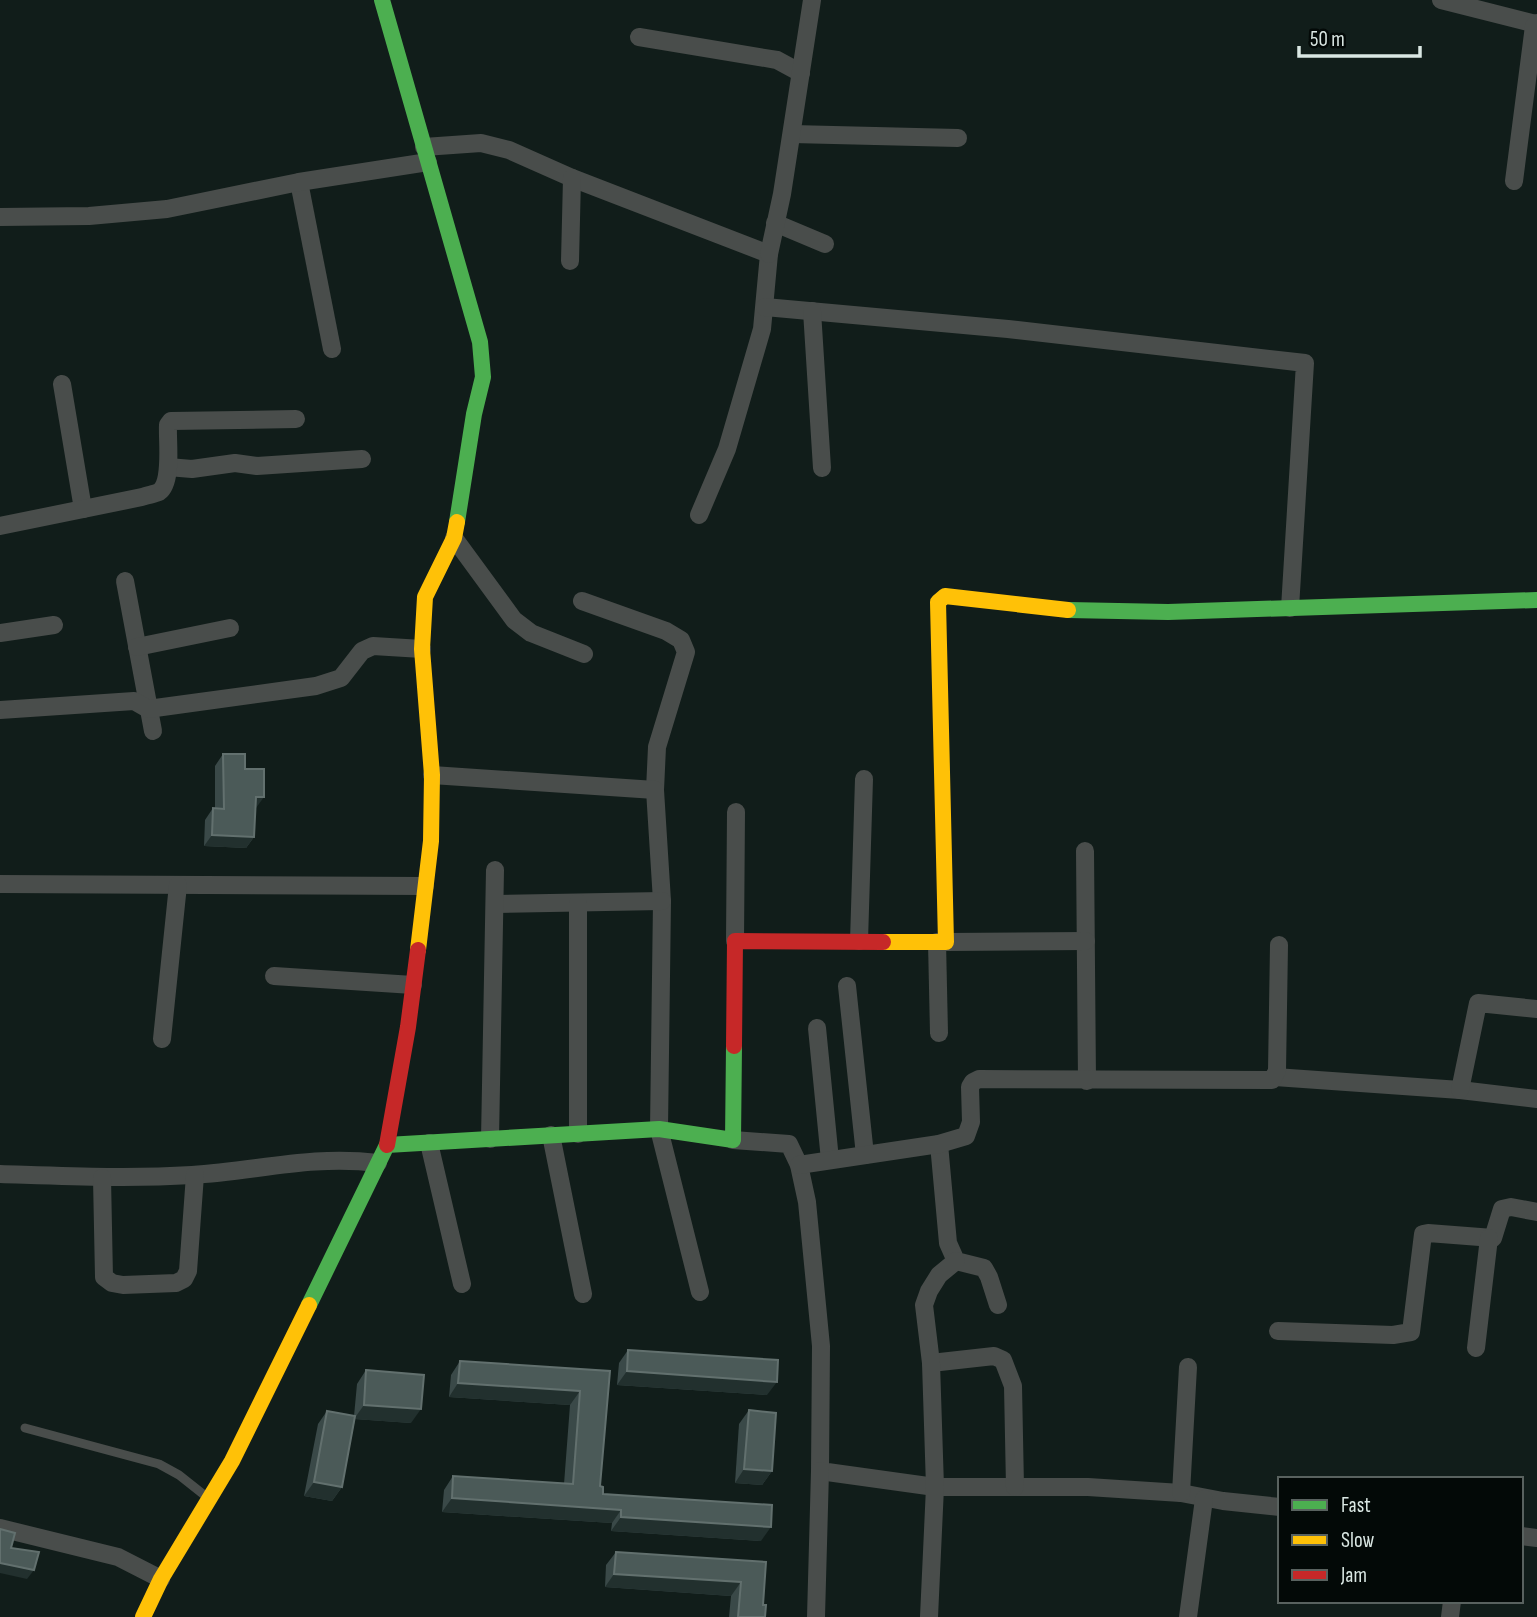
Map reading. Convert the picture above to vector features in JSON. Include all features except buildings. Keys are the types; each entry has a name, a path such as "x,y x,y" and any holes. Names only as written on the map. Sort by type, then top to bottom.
{"street":[{"path":"143,1617 161,1579 254,1417 387,1145 408,1027 431,841 432,775 422,649 425,597 454,538 482,365 480,342 382,0"},
{"path":"699,515 727,449 762,330 769,254 792,134 812,0"},
{"path":"1441,0 1536,23 1528,56 1514,180"},
{"path":"639,37 776,60 801,73"},
{"path":"792,134 958,138"},
{"path":"0,217 89,216 167,209 481,143 509,150 572,178 769,254"},
{"path":"570,261 572,178"},
{"path":"299,182 332,349"},
{"path":"775,223 825,244"},
{"path":"765,307 1007,329 1305,363 1290,608"},
{"path":"812,311 822,468"},
{"path":"62,384 83,509"},
{"path":"0,526 160,491 168,467 167,425 171,421 296,419"},
{"path":"168,467 192,469 235,463 257,466 362,458"},
{"path":"454,538 514,620 531,634 584,654"},
{"path":"125,581 153,731"},
{"path":"939,1033 942,942 938,602 941,598 945,596 1062,610 1114,612 1193,612 1445,600 1537,600"},
{"path":"582,601 666,631 681,640 686,652 657,747 654,790 662,901 659,1129 700,1293"},
{"path":"0,633 54,625"},
{"path":"137,647 230,628"},
{"path":"0,710 134,701 148,709 316,686 341,678 362,651 373,646 422,649"},
{"path":"432,775 654,790"},
{"path":"859,941 864,779"},
{"path":"733,1140 737,812"},
{"path":"1085,851 1087,1081"},
{"path":"490,1139 495,870"},
{"path":"0,884 425,886"},
{"path":"162,1039 177,885"},
{"path":"496,904 662,901"},
{"path":"578,903 578,1134"},
{"path":"735,941 1086,940"},
{"path":"1275,1077 1279,945"},
{"path":"274,976 413,985"},
{"path":"847,986 865,1155"},
{"path":"1460,1090 1478,1003 1537,1009"},
{"path":"817,1028 830,1160"},
{"path":"799,1165 940,1144 966,1136 971,1122 970,1087 979,1079 1266,1082 1275,1077 1460,1090 1537,1099"},
{"path":"387,1145 659,1129 720,1140 789,1144 799,1165 807,1202 821,1346 816,1617"},
{"path":"551,1136 583,1294"},
{"path":"429,1143 462,1284"},
{"path":"940,1144 948,1243 956,1261"},
{"path":"0,1174 102,1178 195,1175 311,1160 378,1163"},
{"path":"102,1178 104,1277 123,1285 176,1283 184,1279 188,1271 195,1175"},
{"path":"1278,1331 1393,1335 1411,1332 1423,1234 1460,1234 1489,1238 1495,1235 1502,1209 1511,1207 1537,1212"},
{"path":"1476,1348 1489,1238"},
{"path":"956,1261 984,1268 998,1305"},
{"path":"929,1617 934,1487 931,1363 924,1305 939,1275 956,1261"},
{"path":"931,1363 994,1356 1003,1360 1013,1386 1016,1487"},
{"path":"1181,1493 1188,1367"},
{"path":"820,1471 934,1487 1088,1487 1181,1493 1204,1499 1278,1507"},
{"path":"1188,1617 1204,1499"},
{"path":"0,1528 118,1557 161,1579"}],"lane":[{"path":"25,1428 159,1464 179,1475 209,1499"}],"traffic: fast":[{"path":"382,0 480,342 483,377 474,414 457,522"},
{"path":"1068,610 1168,612 1537,600"},
{"path":"309,1305 387,1145 659,1129 733,1140 734,1046"}],"traffic: slow":[{"path":"418,950 431,841 432,775 422,649 425,597 454,538 457,522"},
{"path":"883,942 946,942 938,602 945,596 1068,610"},
{"path":"143,1617 161,1579 232,1461 309,1305"}],"traffic: jam":[{"path":"734,1046 735,941 883,942"},
{"path":"387,1145 408,1027 418,950"}]}
